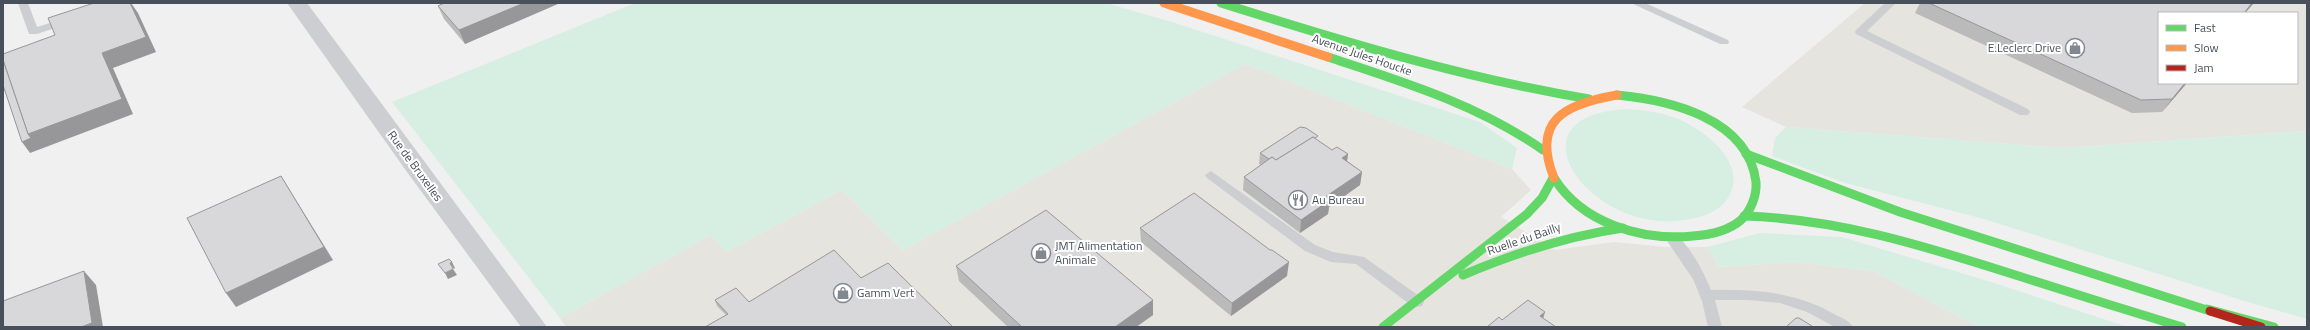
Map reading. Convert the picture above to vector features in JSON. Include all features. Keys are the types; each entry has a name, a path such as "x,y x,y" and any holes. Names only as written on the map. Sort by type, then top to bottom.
{"main road":[{"name":"Avenue Jules Houcke","path":"1164,3 1316,52 1458,102 1501,120 1543,150"},
{"name":"Avenue Jules Houcke","path":"1221,3 1356,44 1487,81 1540,92 1591,99"},
{"path":"1632,96 1677,105 1717,125 1746,154 1752,165 1756,187 1750,207 1744,216 1736,223 1714,233 1693,237 1671,238 1638,233 1623,228 1598,217 1576,203 1553,178 1548,168 1543,150 1546,133 1555,118 1570,107 1591,99 1632,96"},
{"path":"1746,154 1900,212 2261,327"},
{"name":"Ruelle du Bailly","path":"1383,327 1438,286 1533,210 1546,193 1553,178"},
{"path":"1744,216 1768,215 1802,217 1873,231 2182,327"},
{"name":"Ruelle du Bailly","path":"1438,286 1544,242 1580,233 1623,228"},
{"path":"2207,309 2274,327"}],"street":[{"name":"Rue de Bruxelles","path":"297,3 415,167 535,327"}],"lane":[{"path":"23,3 33,32 74,18"},
{"path":"1636,3 1724,42"},
{"path":"1891,3 1860,32 2024,112"},
{"path":"1211,175 1310,248 1331,257 1359,260 1417,302"},
{"path":"1671,238 1696,270 1708,295 1715,327"},
{"path":"1708,295 1753,293 1786,298 1822,311 1846,327"}],"shaded area":[{"path":"1865,3 2307,3 2307,131 2063,148 1786,127 1742,107"},
{"path":"1245,64 1512,169 1531,190 1501,217 1555,250 1614,242 1665,247 1707,247 1719,267 1794,262 1873,271 1979,327 566,327 560,318 711,235 726,252 842,190 903,250"}],"green space":[{"path":"635,3 1106,3 1172,22 1480,122 1517,148 1512,169 1245,64 903,250 842,190 726,252 711,235 560,318 392,102"},
{"path":"1628,109 1673,117 1685,122 1710,138 1729,161 1733,174 1733,187 1726,201 1713,212 1691,219 1650,220 1619,210 1592,193 1574,172 1566,151 1571,131 1590,116"},
{"path":"1786,127 2063,148 2307,131 2307,319 2254,304 1984,219 1845,183 1772,156 1775,138"},
{"path":"1760,233 1842,237 1988,281 2128,327 1979,327 1873,271 1794,262 1719,267 1707,247"}],"building":[{"path":"94,3 130,3 146,37 102,53 122,99 28,134 3,60 3,54 55,35 48,18"},
{"path":"444,3 524,3 459,30 438,6"},
{"name":"E.Leclerc Drive","path":"1929,3 2252,3 2245,12 2158,12 2158,84 2184,84 2172,99 2141,100"},
{"path":"3,60 28,134 31,138 22,142 3,85"},
{"path":"1300,127 1306,128 1318,136 1315,138 1313,137 1276,160 1272,157 1269,159 1260,153"},
{"name":"Au Bureau","path":"1313,137 1332,150 1337,147 1348,154 1342,158 1362,172 1325,197 1330,200 1301,220 1244,177 1272,157 1276,160"},
{"path":"281,176 324,247 226,293 187,218"},
{"path":"1194,193 1270,250 1289,262 1232,303 1140,228"},
{"name":"JMT Alimentation Animale","path":"1046,210 1153,300 1115,327 1022,327 956,266"},
{"name":"Gamm Vert","path":"834,250 861,278 888,263 953,327 705,327 728,314 715,300 736,288 749,302"},
{"path":"449,259 452,262 450,263 453,269 445,273 438,264"},
{"path":"84,271 92,323 81,327 3,327 3,301"},
{"path":"1528,300 1545,312 1540,316 1556,327 1487,327 1499,317 1502,320"},
{"path":"1796,318 1799,318 1812,326 1786,327"}],"traffic: fast":[{"path":"1221,3 1449,71 1496,82 1589,99"},
{"path":"1328,57 1412,85 1467,106 1519,133 1543,150"},
{"path":"1554,178 1575,203 1593,216 1623,229 1640,233 1682,237 1704,235 1725,230 1741,220 1752,205 1756,185 1754,172 1751,165 1741,147 1732,137 1707,119 1678,106 1632,96 1617,95"},
{"path":"1746,154 1900,212 2210,311"},
{"path":"1383,327 1527,214 1542,198 1553,178"},
{"path":"1744,216 1777,217 1843,226 1907,241 2182,327"},
{"path":"1463,275 1521,252 1561,240 1623,228"},
{"path":"2207,309 2274,327"}],"traffic: slow":[{"path":"1164,3 1328,57"},
{"path":"1554,178 1546,159 1545,143 1549,130 1557,118 1583,103 1617,95"}],"traffic: jam":[{"path":"2210,311 2261,327"}],"place":[{"name":"E.Leclerc Drive","path":"2075,48"},
{"name":"Au Bureau","path":"1298,200"},
{"name":"JMT Alimentation Animale","path":"1041,253"},
{"name":"Gamm Vert","path":"843,293"}]}
